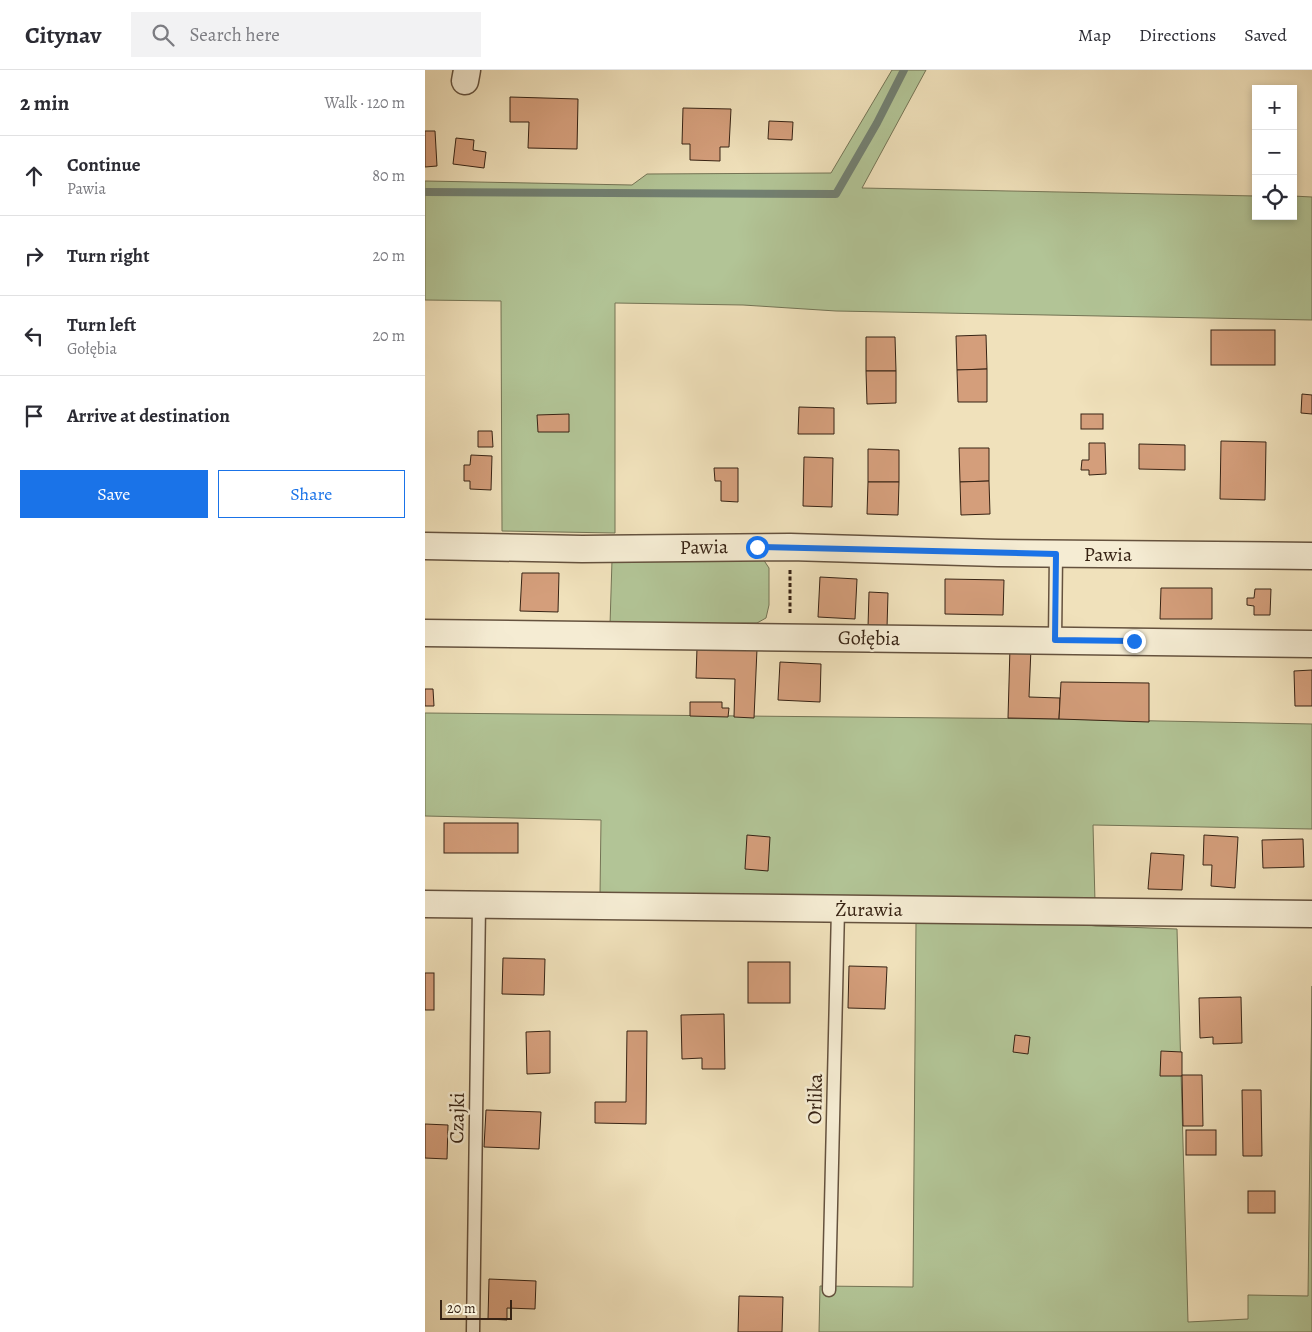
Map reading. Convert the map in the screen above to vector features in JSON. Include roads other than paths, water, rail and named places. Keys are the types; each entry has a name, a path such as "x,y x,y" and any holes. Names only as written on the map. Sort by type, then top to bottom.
{"street":[{"name":"Pawia","path":"425,546 582,548 790,547 1056,554 1312,556"},
{"name":"Gołębia","path":"425,633 1312,644"},
{"name":"Żurawia","path":"425,904 1312,914"}],"lane":[{"path":"1055,640 1056,554"},
{"name":"Czajki","path":"473,1332 479,905"},
{"name":"Orlika","path":"829,1290 838,909"}],"waterway":[{"path":"425,192 836,194 877,123 904,70"}]}
